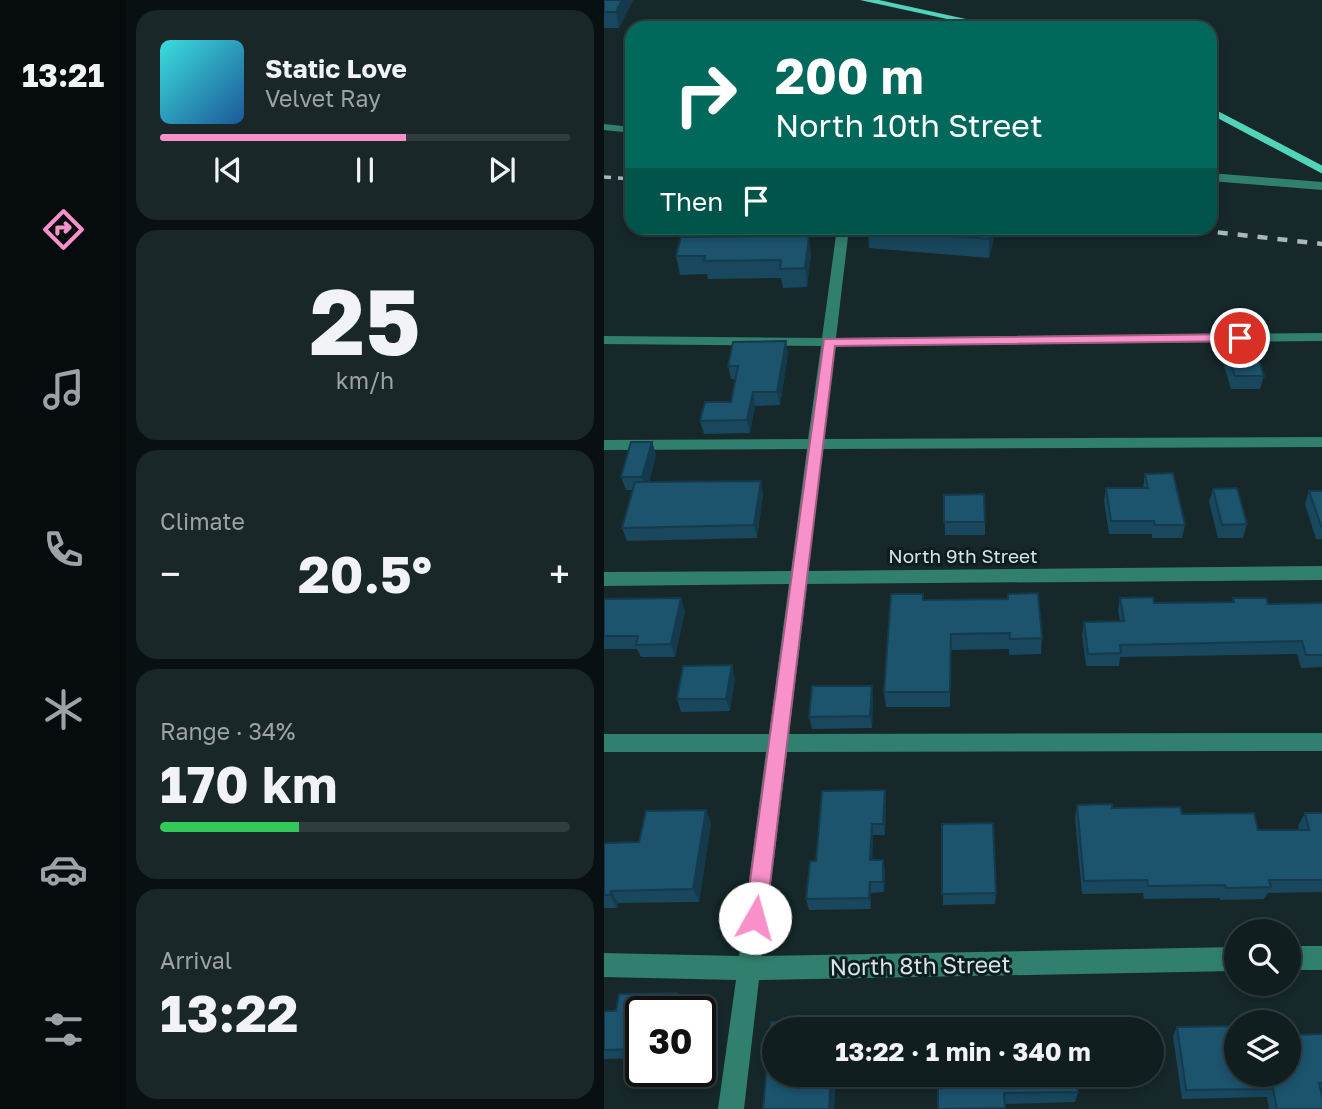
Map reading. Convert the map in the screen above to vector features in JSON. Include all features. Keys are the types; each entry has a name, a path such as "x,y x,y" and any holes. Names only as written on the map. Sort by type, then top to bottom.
{"main road":[{"path":"865,0 968,21"},
{"path":"1217,114 1322,171"}],"street":[{"path":"604,127 625,129"},
{"path":"1217,178 1322,186"},
{"path":"731,1109 842,235"},
{"path":"604,340 829,342 1322,338"},
{"path":"604,445 1322,442"},
{"name":"North 9th Street","path":"604,579 1322,573"},
{"path":"604,743 1322,742"},
{"path":"1301,958 1322,958"},
{"name":"North 8th Street","path":"604,965 749,968 1224,959"}],"building":[{"path":"604,0 622,0 616,12 604,12"},
{"path":"941,235 990,235 989,239"},
{"path":"809,236 805,268 780,269 781,260 704,261 705,256 676,256 681,237"},
{"path":"786,341 777,392 753,392 747,420 700,421 705,402 731,402 738,366 728,366 733,342"},
{"path":"1226,349 1246,349 1249,358 1258,358 1264,376 1235,376"},
{"path":"631,442 652,442 642,477 621,477"},
{"path":"1173,473 1185,525 1155,525 1154,521 1111,521 1106,488 1148,488 1145,474"},
{"path":"761,481 754,525 622,528 635,482"},
{"path":"1237,488 1247,524 1222,525 1213,489"},
{"path":"1309,491 1323,491 1323,526 1321,526"},
{"path":"984,494 985,522 944,522 944,495"},
{"path":"1038,593 1042,638 1010,639 1010,633 951,634 950,692 884,692 891,594 923,594 923,600 1008,599 1008,594"},
{"path":"1153,597 1154,603 1234,602 1233,598 1266,598 1268,604 1323,603 1323,655 1306,655 1302,641 1120,645 1121,653 1088,654 1084,622 1124,621 1120,598"},
{"path":"681,598 671,644 636,645 638,636 604,636 604,599"},
{"path":"732,665 726,699 677,699 683,666"},
{"path":"812,686 872,686 870,716 809,717"},
{"path":"885,790 883,824 872,824 870,860 883,860 883,882 870,882 869,898 806,899 810,861 816,861 822,791"},
{"path":"1112,804 1112,808 1180,807 1182,814 1254,813 1258,830 1309,830 1305,813 1323,813 1323,880 1269,880 1271,887 1226,888 1225,885 1148,886 1147,880 1084,881 1077,805"},
{"path":"706,810 693,889 611,891 610,895 604,895 604,843 639,842 646,811"},
{"path":"993,823 996,893 942,894 942,824"},
{"path":"677,993 677,996 625,996 625,1049 604,1050 604,1011 616,1011 619,994"},
{"path":"1224,1026 1224,1087 1301,1087 1301,1035 1323,1034 1323,1083 1319,1083 1323,1109 1277,1109 1273,1089 1186,1090 1177,1027"},
{"path":"765,1087 830,1087 829,1109 763,1109"},
{"path":"938,1087 1078,1087 1078,1092 1004,1093 1005,1108 938,1109"}],"railway":[{"path":"604,177 625,178"},
{"path":"1217,232 1323,244"}],"route":[{"path":"755,918 829,342 1240,338"}]}
